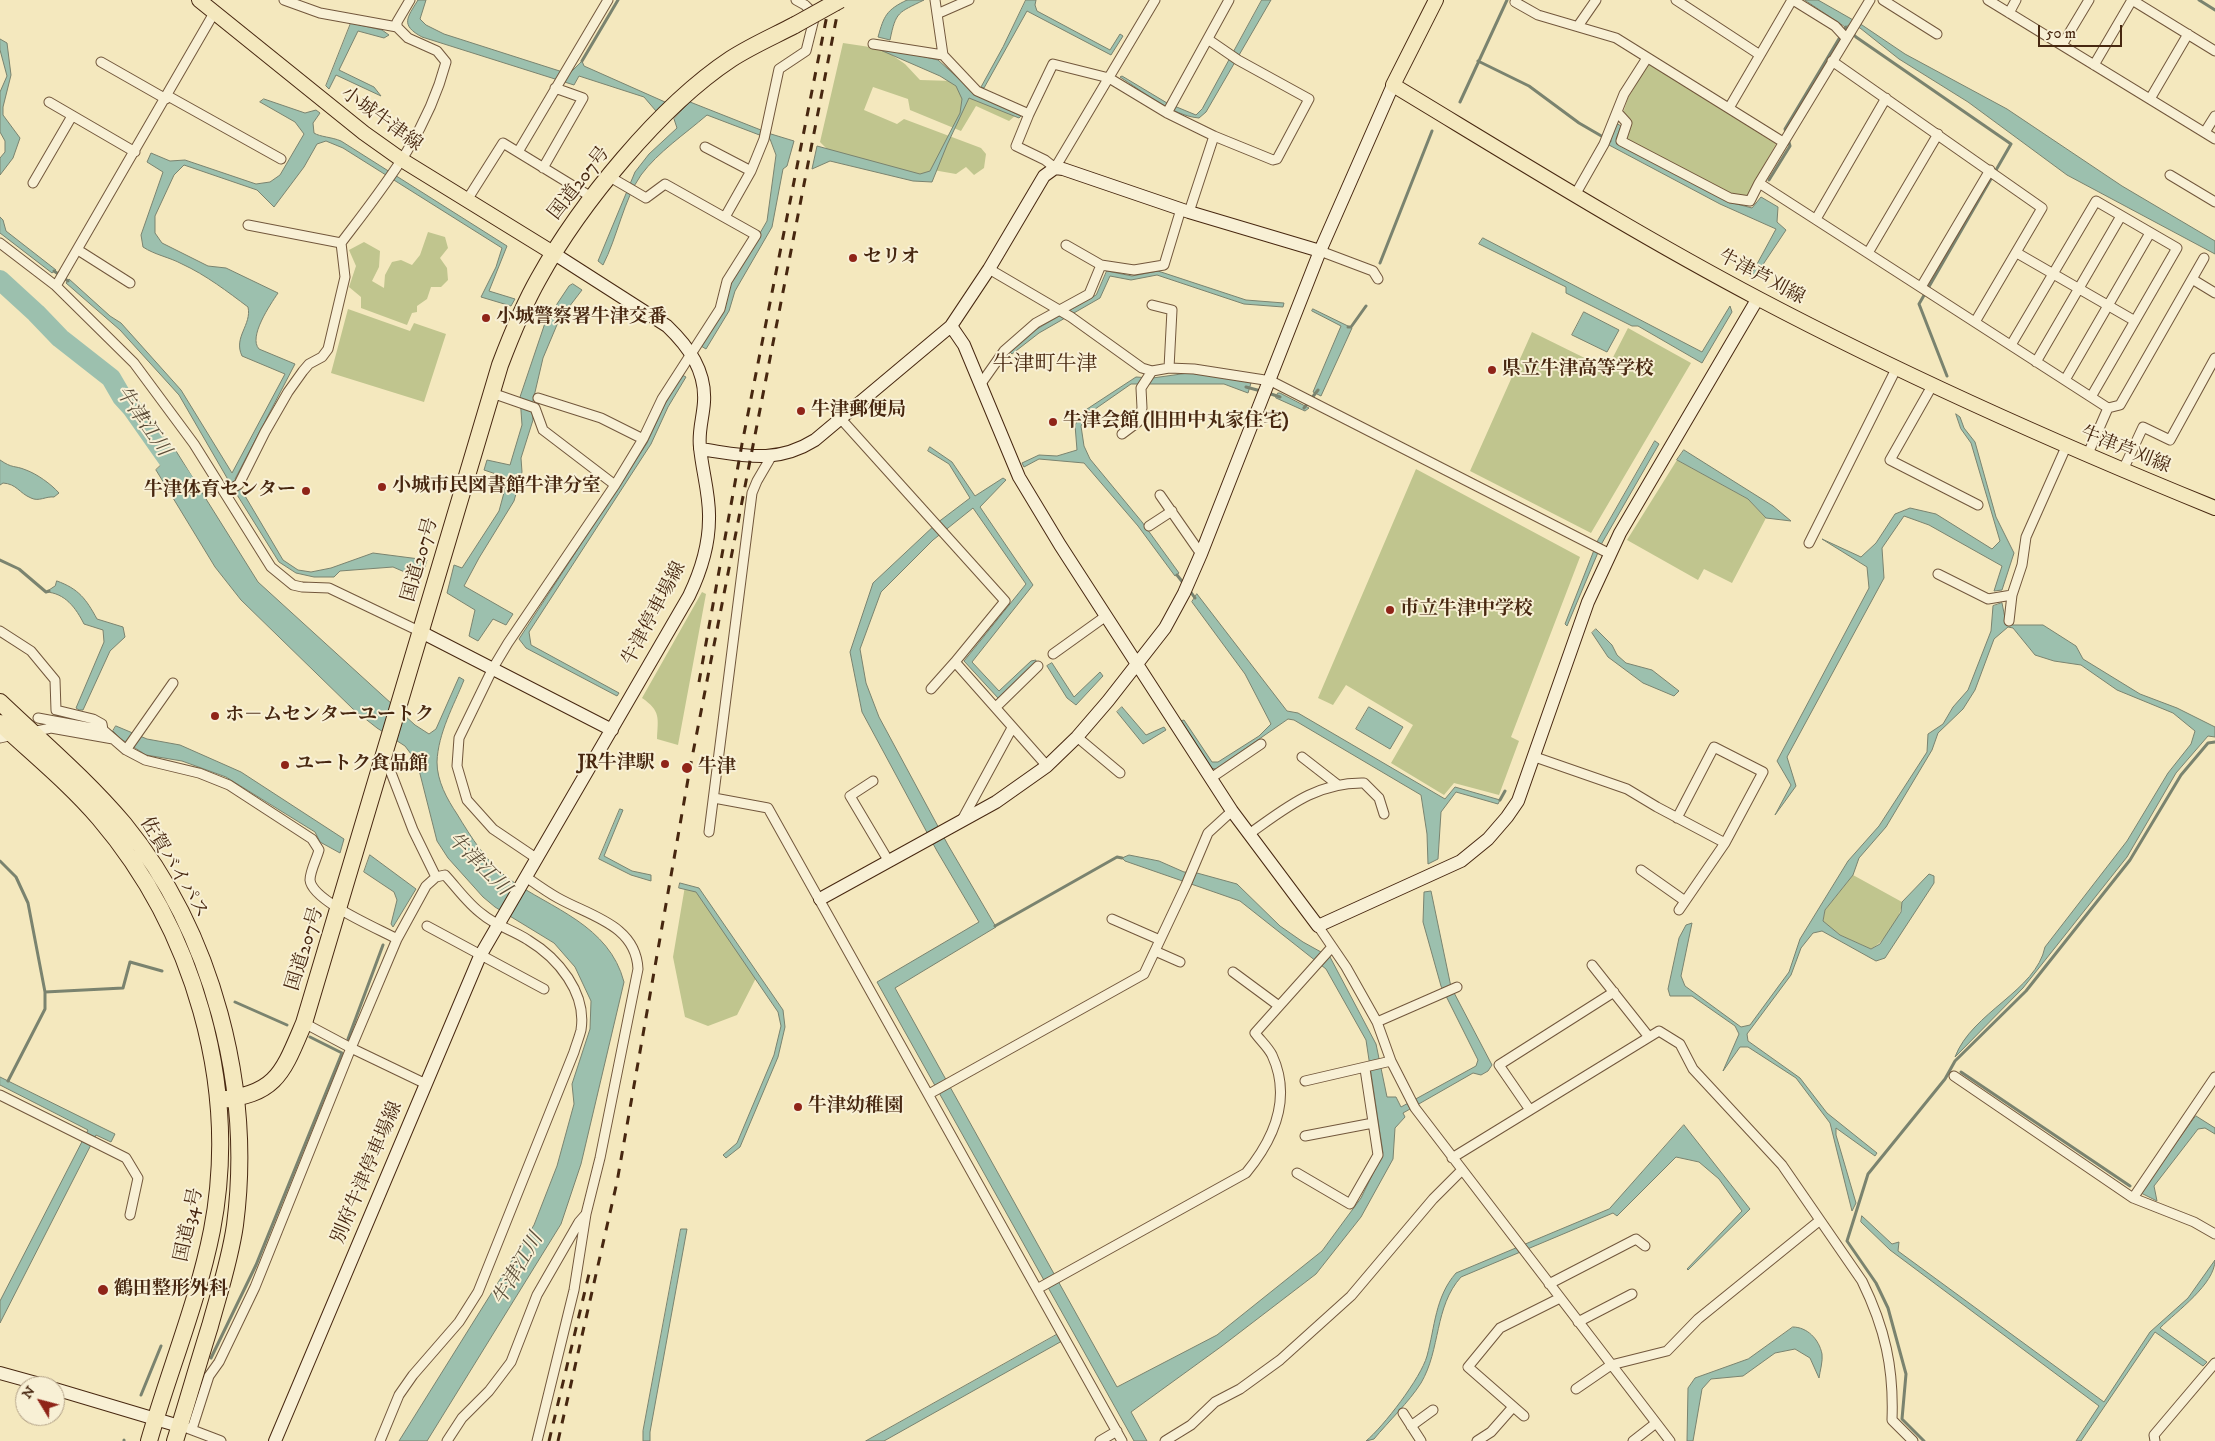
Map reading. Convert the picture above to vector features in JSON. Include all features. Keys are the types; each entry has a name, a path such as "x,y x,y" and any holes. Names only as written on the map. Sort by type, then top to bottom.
{"highway":[{"name":"国道207号","path":"218,1100 237,1098 259,1092 274,1079 287,1063 304,1023 500,365 524,307 553,253 610,177 654,126 693,88 732,59 840,0"},
{"name":"佐賀バイパス","path":"0,702 35,725 101,797 145,852 170,893 188,928 216,1001 229,1048 237,1098"},
{"name":"佐賀バイパス","path":"0,723 6,736 98,816 128,854 164,912 196,992 208,1039 218,1100"},
{"path":"182,1432 225,1274 235,1226 239,1181 237,1098"},
{"name":"国道34号","path":"149,1441 197,1289 212,1231 219,1185 218,1100"}],"main road":[{"name":"小城牛津線","path":"199,0 399,166 467,200 553,253"},
{"path":"1393,85 1436,0"},
{"name":"牛津芦刈線","path":"1393,85 1575,195 1758,298 1896,369 2087,456 2214,505"}],"street":[{"path":"228,491 239,484 288,392 303,371 322,357 328,349 345,277 341,243 399,166 431,108 438,92 446,62 437,51 408,38 397,27 320,13 284,0"},
{"path":"397,27 396,22 410,0"},
{"path":"518,152 608,0"},
{"path":"726,217 751,171 765,135 779,69 806,51 815,15 805,5 796,0"},
{"path":"935,0 943,55 977,91 1029,114"},
{"path":"937,14 969,0"},
{"path":"700,449 771,457 805,447 951,326 989,269 1044,176 1055,168 1155,0"},
{"path":"1167,113 1230,0"},
{"path":"1578,26 1596,0"},
{"path":"1676,0 1760,55"},
{"path":"1729,108 1793,0 1845,34"},
{"path":"1617,112 1627,123 1621,141 1730,198 1750,201 1832,61 1845,34 1858,20 1870,0"},
{"path":"1883,0 1937,34"},
{"path":"1988,0 2215,139"},
{"path":"2009,12 2016,0"},
{"path":"2062,45 2088,0"},
{"path":"2094,65 2132,0 2215,51"},
{"path":"1514,1 1538,15 1616,38 1783,142"},
{"path":"60,279 167,97 214,12"},
{"path":"2150,99 2188,34"},
{"path":"1209,40 1238,60 1309,99 1277,159 1273,160 1214,136 1167,113 1109,78 1054,64 1029,114 1016,146 1045,160 1055,168 1064,169 1185,210 1320,251 1373,271 1378,279"},
{"path":"872,44 943,55"},
{"path":"1575,195 1606,140 1624,94 1647,58"},
{"path":"1832,61 2042,208 1975,322"},
{"path":"102,62 281,159"},
{"path":"543,168 583,98 556,85"},
{"path":"820,899 1019,788 1047,766 1077,737 1165,628 1201,554 1268,388 1320,251 1393,85"},
{"path":"1816,219 1886,98"},
{"path":"49,102 135,152"},
{"path":"33,183 72,116"},
{"path":"2205,132 2215,116"},
{"path":"1868,253 1938,134"},
{"path":"1066,245 1101,265 1134,270 1164,265 1214,136"},
{"path":"467,200 503,144 593,198"},
{"path":"705,147 751,171"},
{"path":"1925,289 1993,172"},
{"path":"2170,176 2215,202"},
{"path":"536,858 493,829 467,800 457,766 459,738 493,668 644,439 662,399 720,309 727,281 756,235 665,184 646,198 610,177"},
{"path":"1759,183 2108,408 2120,405 2204,258"},
{"path":"2010,345 2096,201 2177,248 2091,397"},
{"path":"2036,362 2121,216"},
{"path":"248,225 341,243"},
{"path":"2065,380 2150,233"},
{"path":"0,243 60,279 134,363 228,491 270,567 280,576 293,585 329,588 493,668 612,730 525,878 558,898 602,919 631,944 637,955 638,969 600,1158 586,1214 574,1290 537,1441"},
{"path":"78,250 130,283"},
{"name":"牛津停車場線","path":"553,253 667,326 692,353 699,369 703,386 704,400 699,435 710,518 708,543 702,569 690,596 612,730"},
{"path":"2017,253 2134,321"},
{"path":"980,385 1004,350 1036,323 1089,294 1101,265"},
{"path":"989,269 1071,318 1142,368 1152,371 1169,368 1194,369 1311,400 1606,552"},
{"path":"2192,279 2215,293"},
{"path":"1318,926 1461,861 1488,839 1518,801 1606,552 1758,298"},
{"path":"1152,305 1172,310 1169,368"},
{"path":"951,326 964,345 1019,477 1232,811 1318,926 1346,967 1377,1022 1391,1061 1416,1108 1452,1158 1670,1441"},
{"path":"2123,470 2143,427 2170,440 2215,358"},
{"path":"1809,543 1896,369"},
{"path":"1122,434 1138,422 1142,408 1141,388 1152,371"},
{"path":"1932,386 1890,460 1978,505"},
{"path":"492,393 536,408 544,430 615,485"},
{"path":"538,398 601,418 644,439"},
{"path":"2087,456 2108,408"},
{"path":"841,418 1005,601 931,690"},
{"path":"2009,621 2012,595 2022,565 2026,537 2066,447"},
{"path":"709,832 752,493 756,481 771,457"},
{"path":"1160,495 1201,554"},
{"path":"1149,526 1172,511"},
{"path":"1938,574 1988,599 2012,595"},
{"path":"1053,654 1106,616"},
{"path":"0,631 31,651 55,680 56,710 92,719 102,724 103,730"},
{"path":"955,662 1047,766"},
{"path":"996,707 1038,666"},
{"path":"126,750 173,683"},
{"path":"35,725 103,730 126,750 145,760 199,773 230,785 312,839 319,850 310,879 314,890 338,908 397,939"},
{"path":"35,725 113,739"},
{"path":"961,821 1012,728"},
{"path":"1077,737 1120,773"},
{"path":"1211,778 1261,744"},
{"path":"1677,818 1714,747 1763,772 1725,843 1678,910"},
{"path":"1535,757 1627,789 1725,843"},
{"path":"1302,758 1338,785"},
{"path":"383,760 390,770 413,830 436,877"},
{"path":"873,781 850,796 888,860"},
{"path":"1249,834 1302,797 1348,782 1364,783 1379,798 1384,814"},
{"path":"714,798 768,808 1122,1441"},
{"path":"929,1094 1144,974 1208,833 1232,811"},
{"path":"1641,870 1685,901"},
{"path":"182,1432 209,1376 219,1362 255,1287 397,939 426,886 436,877 445,875 480,913 541,948 564,972 578,996 581,1014 580,1030 574,1052 478,1292 459,1322 408,1381 389,1415 380,1441"},
{"name":"別府牛津停車場線","path":"274,1441 480,956 525,878"},
{"path":"1112,918 1160,940"},
{"path":"426,926 544,989"},
{"path":"1037,1289 1246,1173 1274,1132 1280,1111 1280,1079 1271,1053 1255,1033 1332,948"},
{"path":"1155,951 1180,962"},
{"path":"1592,965 1650,1037"},
{"path":"1233,972 1279,1006"},
{"path":"1377,1022 1457,987"},
{"path":"1530,1110 1499,1065 1614,992"},
{"path":"304,1023 426,1084"},
{"path":"1452,1158 1659,1031 1680,1044 1693,1069 1782,1165 1862,1281 1870,1298 1889,1358 1893,1388 1892,1420 1913,1441"},
{"path":"1305,1082 1365,1069 1391,1061"},
{"path":"1296,1173 1350,1204 1378,1155 1365,1069"},
{"path":"1954,1076 2133,1198 2194,1222 2215,1234"},
{"path":"2133,1198 2215,1078"},
{"path":"0,1096 126,1158 138,1178 130,1215"},
{"path":"1305,1136 1373,1123"},
{"path":"1165,1441 1191,1425 1215,1402 1240,1389 1280,1360 1344,1303 1433,1199 1462,1170"},
{"path":"447,1441 462,1418 489,1391 511,1362 537,1296 579,1222 586,1214"},
{"path":"1576,1389 1611,1365 1667,1351 1698,1319 1819,1221"},
{"path":"1549,1284 1636,1239 1645,1246"},
{"path":"1578,1322 1632,1294"},
{"path":"1524,1416 1468,1368 1500,1328 1560,1298"},
{"path":"2155,1441 2154,1435 2215,1363"},
{"path":"0,1373 15,1377"},
{"path":"65,1391 155,1420 182,1432 221,1441"},
{"path":"1477,1441 1491,1432 1513,1407"},
{"path":"1411,1426 1433,1410"},
{"path":"1403,1413 1421,1441"},
{"path":"1633,1441 1656,1423"},
{"path":"1100,1441 1117,1432"}],"green space":[{"path":"843,43 883,49 905,64 920,80 953,81 971,95 1016,115 1009,121 976,106 961,131 910,110 908,99 873,87 864,110 897,124 904,119 981,148 986,154 984,168 974,175 966,167 956,174 933,170 919,178 829,151 820,142"},
{"path":"1649,63 1776,144 1746,197 1732,194 1625,140 1632,120 1623,113 1628,98"},
{"path":"428,232 445,237 448,248 440,258 447,268 448,280 441,287 431,287 427,299 417,306 417,312 412,313 407,325 361,308 361,297 349,287 356,266 349,250 364,242 380,251 379,267 372,281 384,288 385,275 392,262 401,260 412,265 420,255"},
{"path":"348,309 410,331 414,323 446,334 424,402 331,373"},
{"path":"1628,328 1691,363 1591,533 1470,471 1532,332 1607,369"},
{"path":"1677,460 1748,499 1766,518 1732,583 1704,569 1698,580 1627,540"},
{"path":"1416,469 1580,557 1511,737 1519,741 1499,795 1454,783 1444,795 1391,763 1413,725 1346,685 1333,705 1318,698"},
{"path":"702,592 706,594 678,745 657,739 657,715 652,707 642,698"},
{"path":"1853,875 1902,902 1896,922 1882,941 1871,949 1840,935 1823,922 1825,910"},
{"path":"685,886 697,889 756,978 737,1015 708,1026 685,1017 673,957"}],"water":[{"path":"418,0 426,0 420,19 426,25 444,34 569,74 582,61 584,66 665,102 656,111 644,97 579,76 574,85 422,37 415,33 408,25 409,16"},
{"path":"907,0 924,0 899,14 894,23 890,40 878,37 887,14 894,7"},
{"path":"1026,0 1036,0 1037,11 1110,50 1120,34 1123,36 1111,55 1027,11 984,88 981,87"},
{"path":"1262,0 1271,0 1206,112 1199,118 1168,108 1120,77 1122,76 1167,103 1196,115 1202,109"},
{"path":"1805,0 1818,0 1862,25 1905,54 2007,109 2122,186 2215,241 2215,254 2067,175 1968,102 1899,59 1860,28 1850,24 1846,27"},
{"path":"351,23 382,30 389,35 384,38 358,31 339,70 374,87 381,96 336,75 329,89 326,86"},
{"path":"0,39 7,43 11,75 3,107 3,115 20,138 13,158 0,175 0,158 5,152 5,141 0,132 0,92 7,76 0,50"},
{"path":"878,46 938,60 977,95 1021,116 1019,118 969,98 932,182 913,181 830,161 812,169 817,146 920,174 930,171 960,113 962,99 956,86 940,76 878,49"},
{"path":"264,99 305,113 316,110 320,113 313,123 314,133 341,141 507,246 489,291 515,299 511,306 481,297 496,267 502,248 343,148 326,141 317,144 304,167 274,207 257,190 184,165 174,175 155,216 155,233 162,243 208,266 226,268 278,293 261,321 256,344 259,349 295,364 235,479 283,560 298,570 311,572 331,568 373,553 427,560 421,579 393,567 340,571 334,577 314,577 296,573 279,562 234,490 179,395 120,330 66,283 69,279 110,316 121,323 181,390 232,473 285,374 242,356 240,343 249,313 248,307 200,273 143,247 141,235 163,172 147,162 151,153 170,161 185,160 256,184 270,182 280,175 304,134 295,122 260,102"},
{"path":"690,102 771,134 794,141 787,166 783,169 772,227 735,291 729,311 706,349 701,346 724,309 731,283 767,221 776,155 770,139 707,115 664,151 641,175 630,195 603,265 598,261 635,172 649,154 677,128 674,119"},
{"path":"1616,123 1621,126 1616,139 1619,145 1729,202 1752,208 1761,197 1778,207 1777,222 1786,230 1754,278 1750,277 1776,229 1720,204 1609,145"},
{"path":"0,217 3,220 6,231 56,270 52,273 0,233"},
{"path":"1483,238 1702,352 1730,306 1732,312 1702,363 1638,326 1632,326 1566,293 1566,287 1479,244"},
{"path":"1107,271 1132,276 1158,271 1246,300 1284,303 1283,307 1244,304 1157,275 1131,280 1110,276 1100,298 1039,333 1012,354 1010,352 1035,330 1096,295"},
{"path":"573,284 582,290 559,320 543,358 532,405 533,420 521,458 522,472 514,501 464,586 513,614 506,625 493,619 478,641 469,636 475,610 447,593 454,565 462,568 499,511 508,478 484,470 487,460 510,465 522,425 520,397 545,323 536,318 541,310 551,313 569,286"},
{"path":"1313,309 1352,328 1321,396 1313,392 1341,326 1312,311"},
{"path":"1584,312 1619,330 1607,352 1572,335"},
{"path":"1189,373 1226,377 1251,383 1248,393 1224,384 1131,384 1088,414 1081,426 1084,446 1090,459 1142,522 1179,573 1175,576 1138,526 1084,463 1039,459 1024,467 1022,463 1039,455 1057,456 1077,450 1075,425 1084,411 1136,377 1152,378"},
{"path":"682,375 686,377 668,407 651,444 529,632 531,645 619,693 617,696 526,648 519,639 647,443 664,406"},
{"path":"1278,393 1309,408 1305,411 1276,398"},
{"path":"1956,414 1960,417 1964,428 1975,442 1996,517 2014,553 2002,590 1994,591 2002,566 1929,525 1904,516 1882,548 1884,578 1787,757 1796,786 1775,815 1791,785 1777,761 1869,588 1867,567 1822,539 1861,557 1876,543 1895,514 1910,508 1936,514 1992,549 2000,541 1971,443 1961,429"},
{"path":"1655,441 1659,444 1602,543 1567,626 1565,624 1598,540"},
{"path":"930,447 952,462 975,496 1003,478 1006,480 980,507 1033,585 972,662 999,691 1031,661 1036,660 1036,665 998,698 964,661 1026,584 973,508 933,540 881,592 860,649 866,683 879,717 948,845 996,927 895,988 1117,1387 1217,1335 1322,1251 1361,1198 1383,1153 1366,1040 1326,969 1240,901 1125,861 1122,858 1129,855 1159,861 1184,872 1197,873 1237,884 1280,926 1330,957 1376,1044 1387,1097 1396,1097 1401,1107 1476,1066 1478,1060 1441,986 1423,922 1424,892 1431,891 1451,987 1492,1065 1488,1071 1481,1075 1473,1073 1403,1113 1405,1117 1395,1128 1393,1159 1361,1217 1316,1274 1222,1346 1131,1412 1147,1441 1134,1441 877,982 979,922 937,851 862,712 850,652 873,583 937,523 970,498 949,464 928,451"},
{"path":"1684,450 1773,506 1791,521 1766,518 1748,499 1677,460"},
{"path":"176,451 258,582 415,725 429,734 436,729 459,677 464,680 447,720 438,751 437,769 446,796 474,840 501,873 577,920 592,932 606,946 617,962 624,982 581,1164 561,1224 427,1441 399,1441 534,1225 557,1166 574,1104 572,1084 590,1029 591,1001 575,967 554,943 495,907 483,897 448,858 437,841 417,762 405,746 377,728 353,709 241,600 215,567 156,470"},
{"path":"0,460 8,465 35,474 59,493 54,497 34,499 12,485 3,483 0,485"},
{"path":"57,581 76,591 97,619 123,627 125,637 110,651 83,710 76,708 104,642 103,630 84,624 69,602 59,595 46,592 55,586"},
{"path":"1197,594 1287,711 1298,713 1445,799 1455,787 1500,800 1498,804 1456,792 1441,812 1438,859 1428,864 1427,834 1421,795 1294,720 1288,719 1216,769 1210,768 1180,721 1184,720 1212,762 1218,762 1259,736 1271,724 1245,674 1192,602"},
{"path":"2002,603 2006,623 2013,625 2043,625 2076,646 2083,659 2140,694 2177,708 2215,727 2215,737 2208,736 2176,773 2127,857 2023,988 1955,1057 1963,1041 1975,1027 2030,976 2039,963 2045,947 2127,841 2168,773 2191,744 2195,731 2173,713 2117,690 2081,665 2054,661 2035,655 2013,628 2008,627 1994,639 1975,690 1963,709 1938,733 1932,750 1886,827 1859,858 1853,875 1825,910 1823,921 1840,935 1871,949 1880,944 1901,912 1902,902 1929,874 1934,876 1934,883 1885,958 1876,961 1822,931 1813,933 1801,948 1791,975 1747,1034 1748,1041 1800,1078 1827,1113 1877,1153 1875,1156 1836,1128 1836,1135 1856,1203 1852,1211 1830,1123 1796,1078 1748,1047 1740,1047 1723,1071 1739,1034 1735,1026 1692,996 1670,996 1668,989 1679,938 1686,925 1692,923 1681,976 1685,986 1741,1027 1750,1025 1789,972 1800,939 1848,861 1879,826 1927,752 1928,734 1943,724 1953,707 1968,690 1991,631 1993,606"},
{"path":"1596,629 1626,663 1652,670 1679,691 1674,696 1643,683 1608,657 1592,633"},
{"path":"1052,663 1074,697 1100,672 1103,676 1076,705 1067,698 1047,666"},
{"path":"1122,707 1146,735 1164,727 1166,730 1143,744 1117,712"},
{"path":"1369,707 1403,727 1390,749 1356,729"},
{"path":"116,726 147,739 180,745 241,772 344,839 340,853 320,842 315,832 226,777 182,761 146,755 121,739 113,731"},
{"path":"620,809 623,810 604,856 632,871 651,875 651,881 631,875 599,859"},
{"path":"370,855 416,889 393,927 391,924 397,900 394,892 364,872"},
{"path":"680,883 699,888 783,1010 785,1027 778,1057 740,1147 726,1158 723,1155 737,1143 774,1055 781,1026 778,1012 696,892 679,888"},
{"path":"0,1077 115,1134 111,1142 96,1135 0,1323 0,1301 88,1130 0,1085"},
{"path":"2196,1116 2215,1128 2215,1134 2205,1128 2198,1129 2154,1186 2157,1201 2141,1193"},
{"path":"1684,1125 1750,1209 1688,1270 1742,1211 1719,1179 1699,1162 1676,1157 1617,1216 1613,1213 1461,1277 1446,1301 1432,1356 1421,1383 1405,1405 1374,1439 1366,1441 1382,1425 1417,1377 1427,1356 1440,1302 1449,1282 1456,1273 1609,1209"},
{"path":"1862,1216 1892,1244 1899,1242 1898,1251 2104,1402 2150,1332 2188,1298 2215,1260 2209,1278 2202,1288 2160,1328 2207,1362 2203,1366 2155,1332 2081,1441 2076,1441 2099,1406 1890,1250 1861,1222"},
{"path":"681,1229 687,1229 650,1432 650,1441 643,1441 643,1431"},
{"path":"1793,1327 1808,1332 1818,1343 1822,1357 1819,1378 1810,1358 1795,1349 1775,1353 1743,1376 1711,1379 1702,1389 1693,1441 1687,1441 1688,1388 1695,1378 1748,1359"},
{"path":"1058,1334 1062,1341 884,1441 866,1441"}],"waterway":[{"path":"582,61 618,0"},
{"path":"1460,102 1507,0"},
{"path":"2199,0 2215,10"},
{"path":"1786,133 1785,129 1846,27 1856,37 2011,144 1919,304 1947,376"},
{"path":"1478,61 1529,86 1579,123 1610,141"},
{"path":"1380,263 1432,131"},
{"path":"1769,180 1790,146 1788,139"},
{"path":"54,271 68,281"},
{"name":"牛津江川","path":"0,280 60,338 111,378 122,397 132,408 184,482"},
{"path":"1348,327 1351,327 1366,306"},
{"path":"1246,387 1261,391"},
{"path":"1304,408 1318,390"},
{"path":"1268,393 1280,397"},
{"path":"0,560 19,569 46,592 49,591"},
{"path":"1177,575 1184,584"},
{"path":"1190,591 1195,598"},
{"path":"1924,1441 1902,1419 1906,1374 1888,1308 1876,1283 1847,1241 1868,1174 1945,1079 1955,1061 2026,991 2130,860 2181,775 2208,743 2215,742"},
{"path":"1500,800 1505,791"},
{"path":"995,926 1117,857 1122,858"},
{"path":"0,861 16,877 28,903 45,992 45,1009 8,1081"},
{"path":"348,1039 383,945"},
{"path":"45,992 123,988 130,962 162,971"},
{"path":"235,1002 287,1025"},
{"path":"211,1358 256,1265 342,1053 310,1037"},
{"path":"1961,1072 2130,1186"},
{"path":"141,1395 161,1346"}],"railway":[{"path":"699,682 742,444 830,0"},
{"path":"558,1441 617,1182 690,768 840,0"},
{"path":"549,1441 590,1270"}],"place":[{"name":"セリオ","path":"853,258"},
{"name":"小城警察署牛津交番","path":"486,318"},
{"name":"県立牛津高等学校","path":"1492,370"},
{"name":"牛津郵便局","path":"801,411"},
{"name":"牛津会館 (旧田中丸家住宅)","path":"1053,422"},
{"name":"小城市民図書館牛津分室","path":"382,487"},
{"name":"牛津体育センター","path":"306,491"},
{"name":"市立牛津中学校","path":"1390,610"},
{"name":"ホ－ムセンターユートク","path":"215,716"},
{"name":"JR牛津駅","path":"665,764"},
{"name":"ユートク食品館","path":"285,765"},
{"name":"牛津","path":"687,768"},
{"name":"牛津幼稚園","path":"798,1107"},
{"name":"鶴田整形外科","path":"103,1290"}],"district":[{"name":"牛津町牛津","path":"1045,366"}]}
